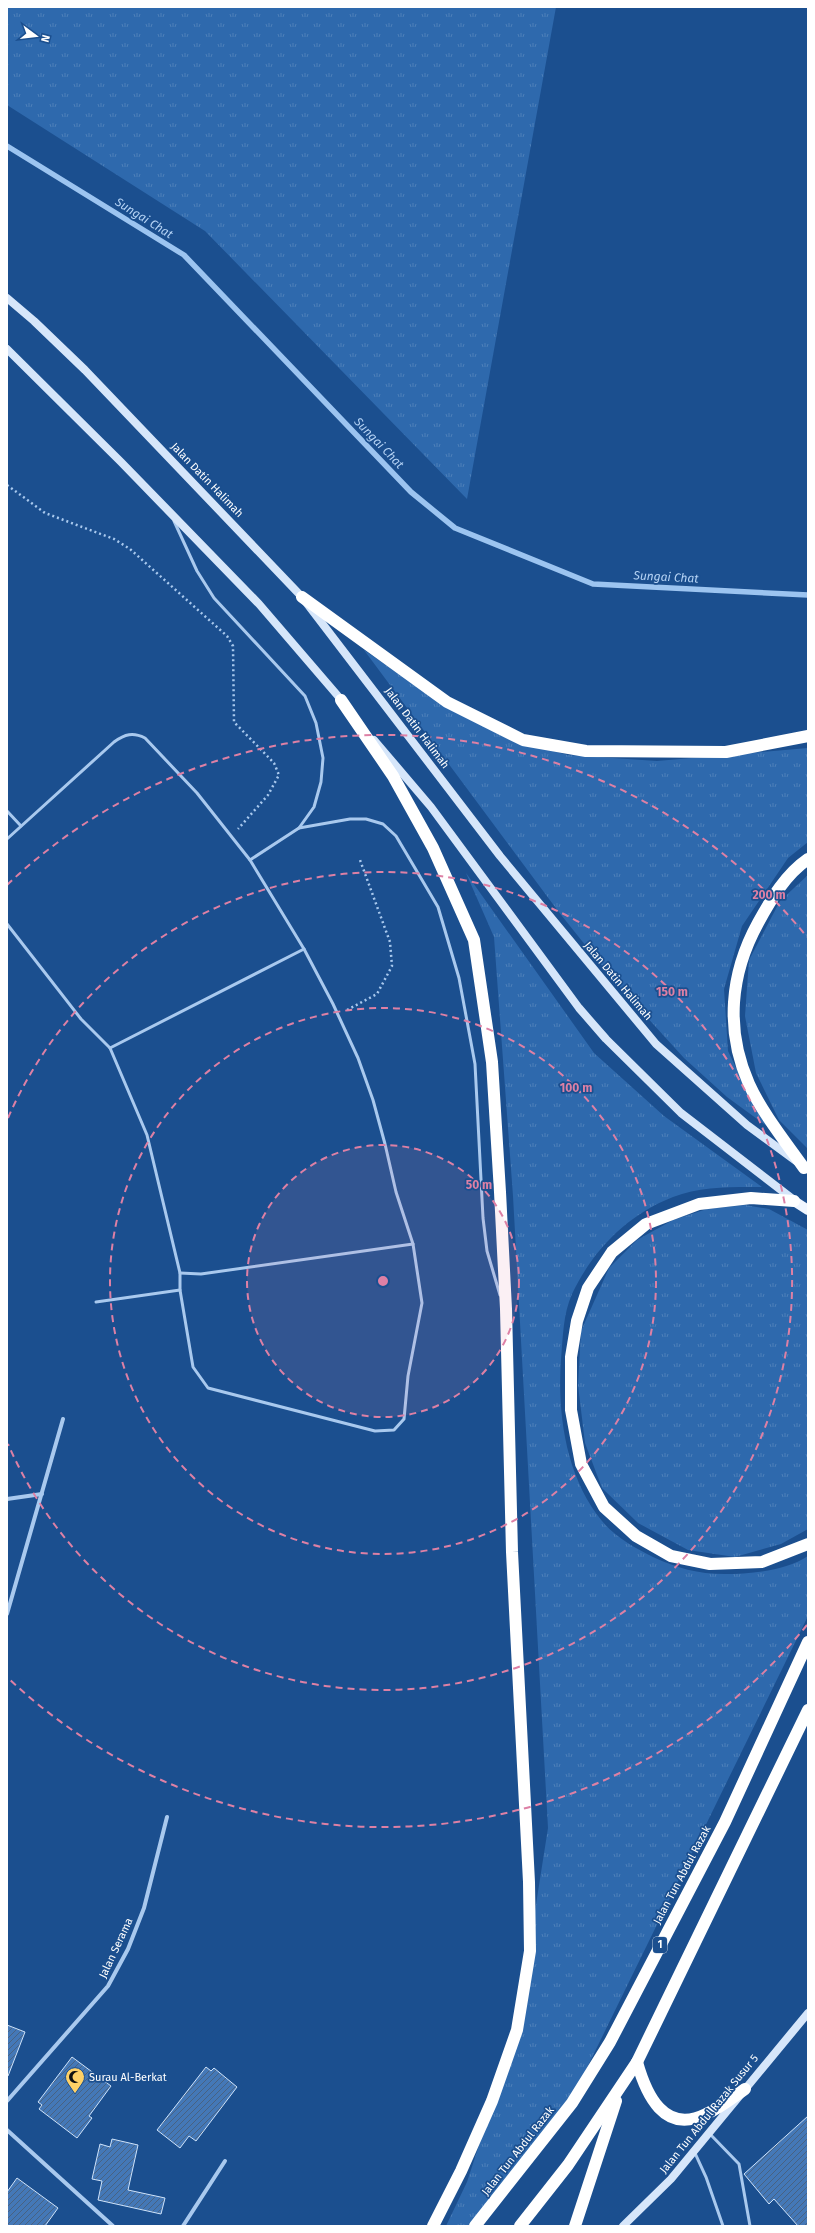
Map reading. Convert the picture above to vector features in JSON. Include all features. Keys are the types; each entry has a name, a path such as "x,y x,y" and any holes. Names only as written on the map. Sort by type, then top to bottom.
{"highway":[{"path":"302,596 447,702 523,740 586,751 726,752 808,736"},
{"path":"341,700 393,776 429,842 474,940 492,1062 506,1309 512,1552 530,1882 530,1951 517,2030 492,2101 461,2171 433,2226"},
{"path":"806,1169 781,1135 749,1085 738,1051 733,1014 737,974 751,936 773,896 801,863 808,859"},
{"path":"794,1201 751,1198 699,1204 646,1224 612,1252 588,1288 577,1321 571,1357 571,1410 581,1464 604,1507 636,1536 671,1556 710,1564 762,1562 808,1544"},
{"name":"Jalan Tun Abdul Razak","path":"475,2226 572,2103 610,2042 725,1822 808,1642"},
{"path":"520,2226 568,2165 638,2062 808,1710"},
{"path":"638,2062 652,2102 675,2118 690,2119 705,2115 745,2089"},
{"path":"575,2226 621,2087"}],"main road":[{"name":"Jalan Datin Halimah","path":"7,298 34,321 85,370 302,596 500,856 656,1044 701,1086 747,1125 806,1169"},
{"path":"7,349 21,361 259,604 431,807 579,1008 606,1039 681,1113 794,1201 808,1210"},
{"name":"Jalan Tun Abdul Razak Susur 5","path":"623,2226 671,2179 808,2013"}],"street":[{"path":"7,354 21,361"},
{"path":"7,1614 63,1419"},
{"path":"7,1499 42,1494"},
{"name":"Jalan Serama","path":"7,2101 108,1986 128,1949 144,1908 167,1817"},
{"path":"7,2130 113,2226"},
{"path":"183,2226 225,2161"}],"lane":[{"path":"171,513 197,571 214,598 305,696 316,723 322,758 321,782 314,807 299,828 250,860"},
{"path":"7,839 118,739 128,734 137,734 145,738 197,793 250,860 304,949 338,1014 358,1058 373,1100 396,1192 413,1244 422,1303 408,1376 404,1419 394,1430 375,1431 208,1388 193,1367 180,1290 180,1273 147,1135 110,1048 81,1018 7,924"},
{"path":"7,811 21,826"},
{"path":"299,828 350,819 366,820 383,824 396,836 438,907 459,978 468,1020 475,1064 484,1231 494,1280 506,1309"},
{"path":"110,1048 304,949"},
{"path":"180,1273 201,1274 413,1244"},
{"path":"96,1302 180,1290"},
{"path":"709,2133 739,2164 750,2226"},
{"path":"694,2152 706,2177 723,2226"}],"path":[{"path":"7,485 45,513 114,539 130,549 227,636 233,646 234,722 274,764 279,775 259,806 232,836"},
{"path":"338,1014 377,994 392,966 390,942 360,860"}],"green space":[{"path":"7,7 556,7 467,499 205,231 7,105"},
{"path":"364,650 434,698 508,739 568,755 657,761 808,748 808,842 788,858 742,926 724,989 728,1051 756,1110 775,1132 727,1097 684,1058 614,981 558,911"},
{"path":"466,873 594,1053 664,1116 762,1187 706,1189 684,1193 656,1205 626,1224 613,1236 590,1263 580,1278 569,1302 565,1318 560,1380 566,1444 580,1485 590,1504 602,1521 613,1532 646,1554 679,1567 705,1573 745,1573 768,1571 789,1565 808,1556 808,1616 580,2082 475,2226 446,2226 467,2182 516,2032 548,1828 513,1196 494,937"},
{"path":"808,875 808,1149 779,1120 756,1073 745,1016 749,960 780,901"},
{"path":"745,1205 769,1209 808,1230 808,1529 781,1544 735,1557 688,1550 638,1523 602,1488 585,1443 578,1385 581,1331 609,1268 637,1240 673,1220 707,1209"}],"building":[{"path":"7,2025 25,2032 8,2076 7,2075"},
{"name":"Surau Al-Berkat","path":"72,2057 111,2086 89,2116 92,2118 77,2138 39,2109 42,2105 38,2102"},
{"path":"206,2067 211,2071 214,2068 237,2087 196,2141 189,2136 180,2148 157,2130"},
{"path":"808,2116 808,2226 798,2226 774,2199 769,2204 744,2174"},
{"path":"112,2139 138,2145 128,2190 165,2198 161,2214 98,2200 102,2181 92,2179 100,2144 110,2147"},
{"path":"17,2178 58,2208 45,2226 7,2226 7,2192"}],"waterway":[{"name":"Sungai Chat","path":"7,146 184,255 411,492 455,528 593,584 808,595"}],"place":[{"name":"Surau Al-Berkat","path":"75,2094"}]}
